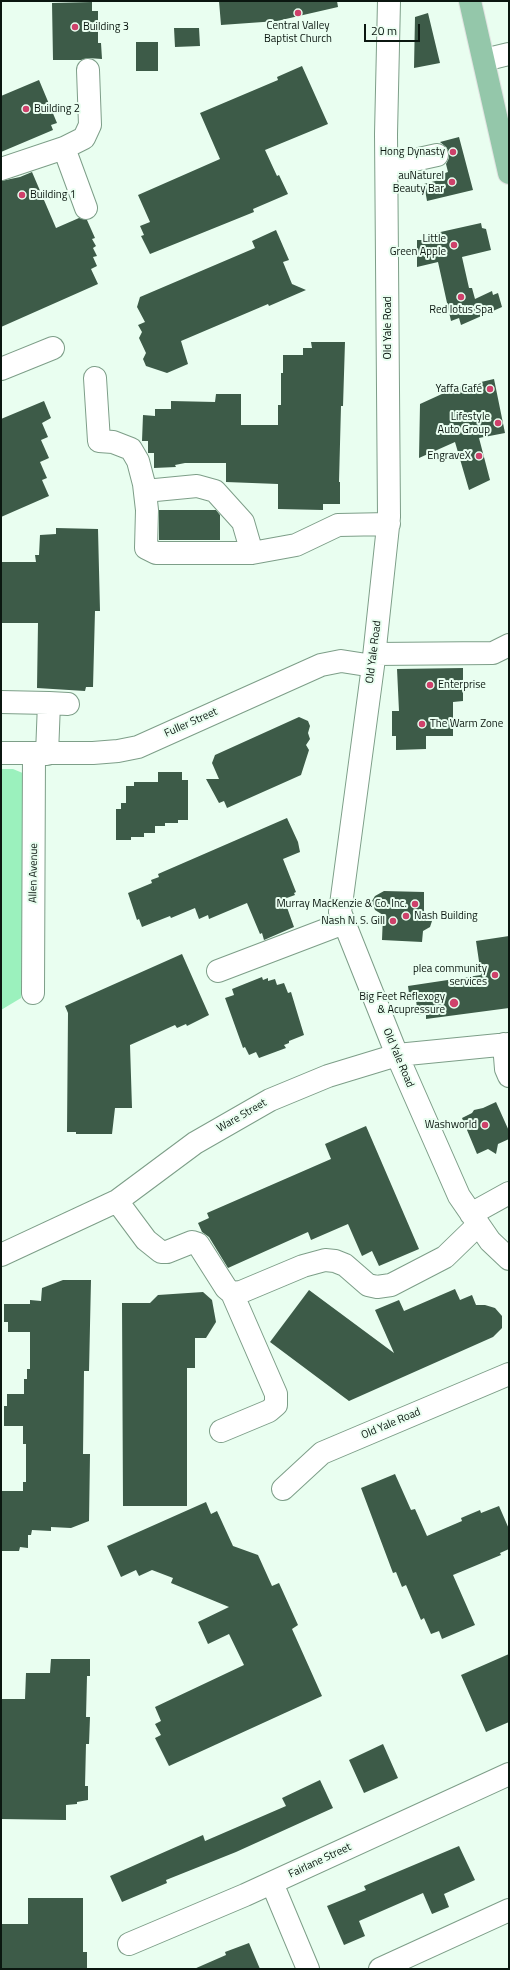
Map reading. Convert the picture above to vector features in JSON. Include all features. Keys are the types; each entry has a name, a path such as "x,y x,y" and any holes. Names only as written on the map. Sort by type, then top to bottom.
{"main road":[{"path":"470,1 484,60 504,126 509,173"}],"street":[{"name":"Old Yale Road","path":"389,1 387,166 389,524 374,660 340,912 396,1055 459,1196 490,1241 509,1258"},
{"path":"484,60 509,54"},
{"path":"1,169 64,148 84,138 90,125 88,70"},
{"path":"64,148 86,208"},
{"path":"387,166 437,155"},
{"path":"1,369 53,348"},
{"path":"95,378 99,440 113,442 131,449 138,461 145,491 147,510 146,548 156,553 252,553 296,545 338,525 389,524"},
{"path":"145,491 197,486 215,491 243,522 252,553"},
{"name":"Fuller Street","path":"1,753 41,754 118,752 138,747 321,665 341,661 493,653 509,645"},
{"name":"Allen Avenue","path":"1,702 59,703 41,754 33,992"},
{"path":"218,971 344,923"},
{"path":"506,1044 506,1069 509,1076"},
{"name":"Ware Street","path":"1,1255 117,1201 195,1143 270,1100 328,1076 396,1055 506,1044"},
{"path":"232,1293 241,1292 303,1266 325,1260 335,1261 345,1265 368,1285 377,1287 390,1285 445,1257 475,1219 509,1193"},
{"path":"117,1201 146,1240 161,1252 167,1252 192,1242 198,1244 226,1288 232,1293 276,1394 276,1405 269,1411 221,1431"},
{"name":"Old Yale Road","path":"283,1489 322,1453 509,1374"},
{"name":"Fairlane Street","path":"129,1944 272,1884 509,1774"},
{"path":"272,1884 308,1969"},
{"path":"380,1969 509,1910"}],"green space":[{"path":"1,769 13,769 25,774 21,998 1,1010"}],"building":[{"path":"219,1 337,1 338,7 277,21 221,25"},
{"name":"Building 3","path":"92,2 92,11 98,11 98,43 101,43 102,59 88,58 81,60 53,60 52,3"},
{"path":"428,13 440,63 414,68 415,17"},
{"path":"174,28 199,28 200,46 175,47"},
{"path":"136,42 158,42 158,71 136,71"},
{"path":"302,66 328,124 265,150 277,176 279,175 288,194 253,209 254,212 150,254 141,236 144,235 140,226 150,222 138,195 220,159 200,113 278,80 277,77"},
{"name":"Building 2","path":"39,80 57,123 51,125 53,130 1,152 1,96"},
{"name":"auNaturel Beauty Bar","path":"459,137 473,190 427,201 424,184 443,179 442,174 448,172 446,164 449,158 449,152 440,142"},
{"path":"32,172 56,228 79,218 87,220 95,238 92,239 96,246 93,248 97,256 93,257 97,266 91,269 98,284 1,327 1,181 20,177"},
{"path":"481,223 482,228 486,229 491,250 462,257 469,288 472,288 475,299 492,291 493,295 498,293 502,307 461,325 459,318 451,321 438,262 417,267 417,240 434,240 436,233"},
{"path":"276,230 289,260 283,262 292,284 306,290 269,306 268,304 181,341 188,364 167,373 146,366 143,359 146,353 139,338 142,332 138,325 145,322 137,307 140,297 255,248 252,241"},
{"path":"311,342 345,342 343,406 341,406 339,482 340,504 323,504 323,510 278,509 278,484 226,482 226,463 185,463 175,465 176,467 154,468 154,453 148,453 148,441 142,441 143,415 155,416 155,409 171,409 171,401 215,402 216,394 241,394 241,425 278,425 278,405 281,405 281,373 283,373 283,355 303,355 303,348 312,348"},
{"path":"494,379 505,433 479,438 490,480 469,490 455,442 419,458 420,404 455,388"},
{"path":"44,401 51,418 42,423 48,437 41,440 49,458 40,462 47,478 42,480 49,496 1,517 1,419"},
{"path":"159,510 216,510 220,515 220,540 159,540"},
{"path":"56,528 98,529 100,611 95,611 93,687 86,687 85,691 37,688 38,623 1,623 1,562 36,562 35,555 39,555 40,535 56,534"},
{"path":"463,668 463,701 453,702 453,736 426,736 426,749 396,750 396,736 392,736 392,711 399,711 397,669"},
{"path":"299,717 308,721 310,726 308,733 310,739 306,745 309,750 301,775 227,808 224,801 219,803 206,779 219,779 212,763 215,755"},
{"path":"158,772 182,772 182,780 188,780 188,820 178,820 178,823 165,823 165,826 155,826 155,833 144,833 144,837 131,837 131,840 116,840 116,809 121,809 121,803 126,803 126,786 134,786 134,782 158,782"},
{"path":"287,818 298,842 300,852 283,859 296,892 294,893 295,895 284,899 294,927 264,940 247,903 209,919 208,915 199,919 195,908 171,918 170,916 142,927 139,919 137,920 128,893 152,883 151,880 159,877 158,874"},
{"name":"Nash Building","path":"384,891 424,892 424,913 432,921 430,927 423,931 422,942 382,940 383,915 375,910 372,901 375,896"},
{"path":"509,936 509,1008 426,1019 426,1014 418,1015 416,1000 410,1001 408,986 481,975 476,941"},
{"path":"182,954 209,1015 187,1026 186,1024 177,1028 175,1025 130,1045 132,1108 115,1108 112,1134 76,1134 76,1132 67,1132 68,1013 65,1006"},
{"path":"262,977 263,980 268,978 268,981 275,979 277,985 284,983 288,993 291,992 304,1035 289,1041 289,1043 284,1045 286,1048 259,1058 256,1052 249,1055 245,1047 243,1048 225,998 234,995 232,989"},
{"name":"Washworld","path":"496,1102 509,1131 509,1139 498,1144 496,1154 488,1149 477,1154 462,1118 472,1113 474,1110"},
{"path":"366,1126 419,1249 379,1266 372,1251 362,1256 348,1224 311,1240 308,1232 228,1268 209,1237 202,1232 198,1223 209,1218 207,1213 331,1159 325,1144"},
{"path":"63,1280 91,1280 89,1371 84,1371 83,1454 90,1454 89,1521 71,1528 51,1527 51,1531 32,1530 31,1535 28,1535 28,1548 20,1547 19,1551 1,1551 1,1491 23,1491 23,1482 26,1482 26,1444 23,1444 23,1426 4,1426 4,1406 7,1406 7,1394 24,1394 24,1379 27,1379 27,1369 30,1369 30,1332 8,1332 8,1322 4,1322 4,1304 30,1304 30,1300 41,1301 42,1288"},
{"path":"455,1289 460,1300 472,1295 476,1305 485,1305 495,1308 502,1316 502,1328 493,1337 349,1401 270,1342 309,1290 394,1353 375,1310 399,1300 404,1311"},
{"path":"203,1292 212,1300 216,1322 206,1338 195,1338 195,1368 187,1368 187,1506 123,1506 122,1303 150,1303 158,1295"},
{"path":"395,1474 411,1510 415,1509 427,1536 462,1521 461,1518 480,1510 481,1513 499,1506 509,1529 509,1549 500,1553 501,1555 453,1575 475,1625 442,1639 439,1631 431,1634 424,1618 421,1620 406,1585 402,1587 396,1572 393,1573 361,1488"},
{"path":"206,1502 211,1514 217,1511 233,1546 258,1555 272,1586 279,1583 298,1625 292,1629 322,1696 169,1766 155,1738 161,1735 155,1724 161,1721 155,1707 244,1665 229,1634 208,1644 198,1622 229,1607 171,1583 173,1578 152,1570 139,1576 136,1570 121,1577 107,1546"},
{"path":"509,1654 509,1722 486,1732 461,1675"},
{"path":"51,1659 90,1659 90,1676 87,1676 86,1717 90,1717 89,1744 86,1744 85,1786 88,1786 88,1800 77,1802 77,1804 66,1805 66,1820 1,1819 1,1699 25,1699 26,1673 50,1673"},
{"path":"383,1744 398,1778 364,1793 349,1760"},
{"path":"320,1780 333,1808 236,1852 166,1880 167,1883 122,1902 110,1876 203,1835 205,1841 286,1806 282,1798"},
{"path":"459,1846 475,1880 444,1894 449,1907 432,1914 423,1893 359,1921 365,1936 344,1945 327,1906 366,1890 364,1886"},
{"path":"28,1898 83,1898 83,1952 87,1952 87,1969 1,1969 1,1924 28,1924"},
{"path":"249,1943 260,1969 194,1969 226,1955 225,1952"}],"place":[{"name":"Central Valley Baptist Church","path":"298,13"},
{"name":"Building 3","path":"75,27"},
{"name":"Building 2","path":"26,109"},
{"name":"Hong Dynasty","path":"453,152"},
{"name":"auNaturel Beauty Bar","path":"452,182"},
{"name":"Building 1","path":"22,195"},
{"name":"Little Green Apple","path":"454,245"},
{"name":"Red lotus Spa","path":"461,297"},
{"name":"Yaffa Café","path":"490,389"},
{"name":"Lifestyle Auto Group","path":"498,423"},
{"name":"EngraveX","path":"479,456"},
{"name":"Enterprise","path":"430,685"},
{"name":"The Warm Zone","path":"422,724"},
{"name":"Murray MacKenzie & Co. Inc.","path":"415,904"},
{"name":"Nash Building","path":"406,916"},
{"name":"Nash N. S. Gill","path":"393,921"},
{"name":"plea community services","path":"495,975"},
{"name":"Big Feet Reflexogy & Acupressure","path":"454,1003"},
{"name":"Washworld","path":"485,1125"}]}
